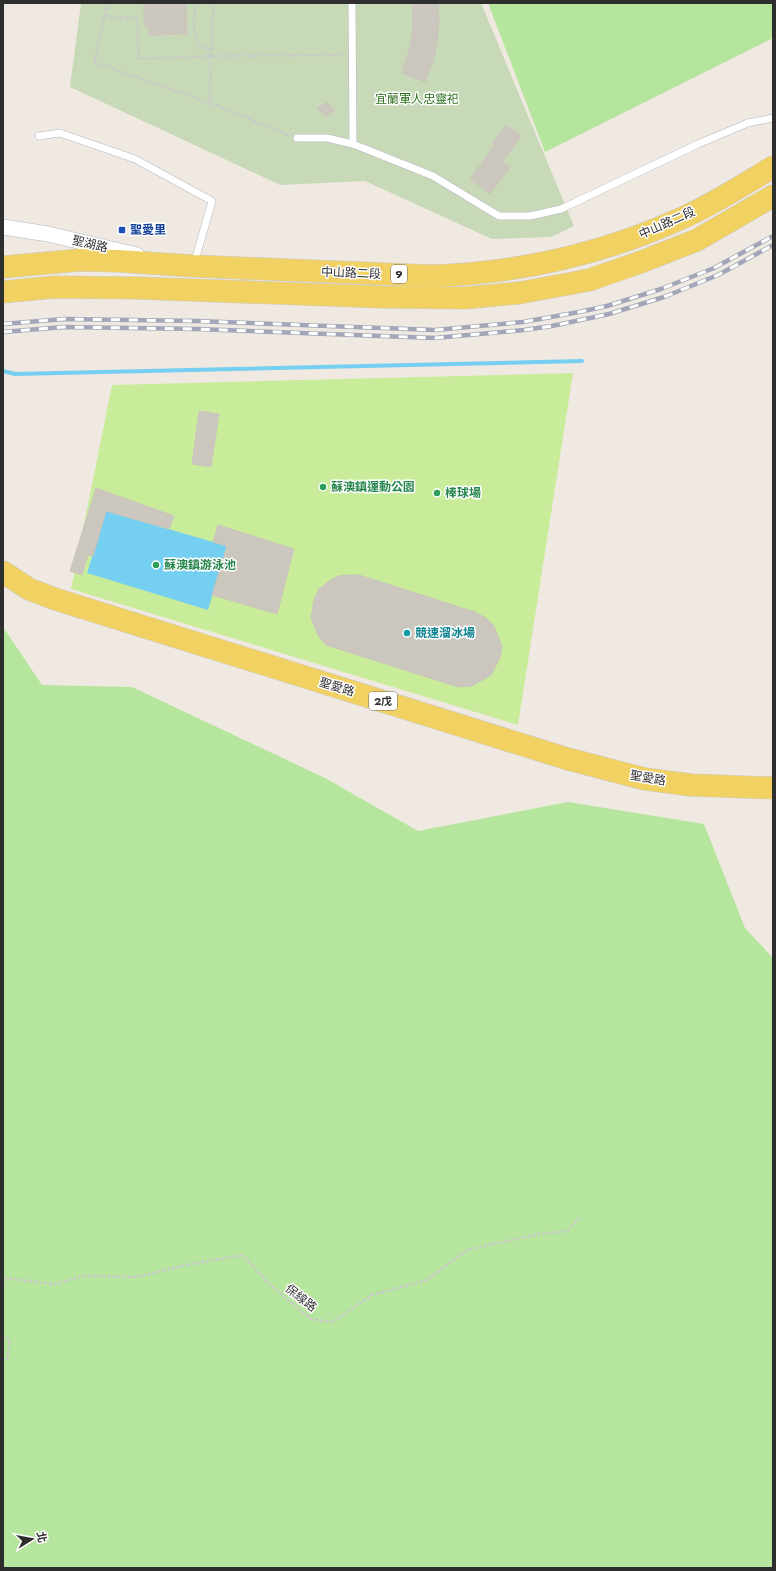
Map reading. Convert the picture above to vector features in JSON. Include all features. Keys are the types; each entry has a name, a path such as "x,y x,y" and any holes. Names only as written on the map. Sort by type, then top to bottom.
{"main road":[{"name":"中山路二段","path":"3,267 80,260 432,276 460,275 524,267 558,260 633,238 654,230 681,219 773,167"},
{"name":"中山路二段","path":"3,292 54,287 137,288 382,297 457,298 519,293 589,280 641,262 696,240 773,196"},
{"name":"聖愛路","path":"3,572 29,589 55,599 568,759 645,779 691,785 773,788"}],"street":[{"name":"聖湖路","path":"3,227 48,234 185,265"}],"lane":[{"path":"352,3 352,144"},
{"path":"297,138 327,138 352,144 433,176 499,216 530,216 561,209 698,144 748,123 773,118"},
{"path":"39,136 60,133 135,159 212,200 185,265"}],"path":[{"path":"108,3 94,62 210,103 297,138"},
{"path":"196,3 196,37 200,45 211,50"},
{"path":"210,103 214,3"},
{"path":"105,16 137,18 139,59 211,56 352,55"},
{"name":"保線路","path":"3,1284 6,1278 54,1284 84,1276 137,1277 186,1265 243,1255 269,1284 311,1319 333,1322 372,1295 427,1280 467,1250 539,1234 567,1231 581,1216"},
{"path":"3,1334 10,1341 7,1360 3,1360"}],"green space":[{"name":"宜蘭軍人忠靈祀","path":"81,3 481,3 574,226 551,237 492,239 365,181 280,185 70,87"},
{"path":"488,3 773,3 773,38 545,152"},
{"name":"蘇澳鎮運動公園","path":"573,373 518,725 71,589 112,385"},
{"path":"3,627 42,685 132,687 325,778 418,831 568,802 704,824 745,928 773,958 773,1568 3,1568"}],"water":[{"name":"蘇澳鎮游泳池","path":"106,511 227,546 208,610 87,573"}],"building":[{"path":"144,3 186,3 187,34 149,35 149,27 144,24"},
{"path":"413,3 438,3 439,22 437,41 433,62 425,82 402,73 413,31"},
{"path":"327,102 334,110 327,116 317,109"},
{"path":"506,125 521,136 502,162 510,167 490,194 470,179 494,146 492,144"},
{"path":"199,411 219,414 211,467 192,464"},
{"path":"96,488 174,516 169,529 106,511 93,556 88,555 82,575 70,571"},
{"path":"218,525 294,549 277,614 212,595 227,546 213,542"},
{"name":"競速溜冰場","path":"359,575 475,612 486,618 494,626 502,646 500,658 491,675 472,686 461,687 326,645 319,637 311,618 314,600 319,589 329,581 338,576"}],"waterway":[{"path":"3,371 15,374 582,361"}],"railway":[{"path":"3,324 64,319 197,321 435,330 523,322 607,306 661,289 714,268 773,236"},
{"path":"3,332 64,327 197,329 435,338 524,330 552,326 609,314 664,297 718,275 773,245"}],"place":[{"name":"聖愛里","path":"122,230"},
{"name":"蘇澳鎮運動公園","path":"323,487"},
{"name":"棒球場","path":"437,493"},
{"name":"蘇澳鎮游泳池","path":"156,565"},
{"name":"競速溜冰場","path":"407,633"}]}
